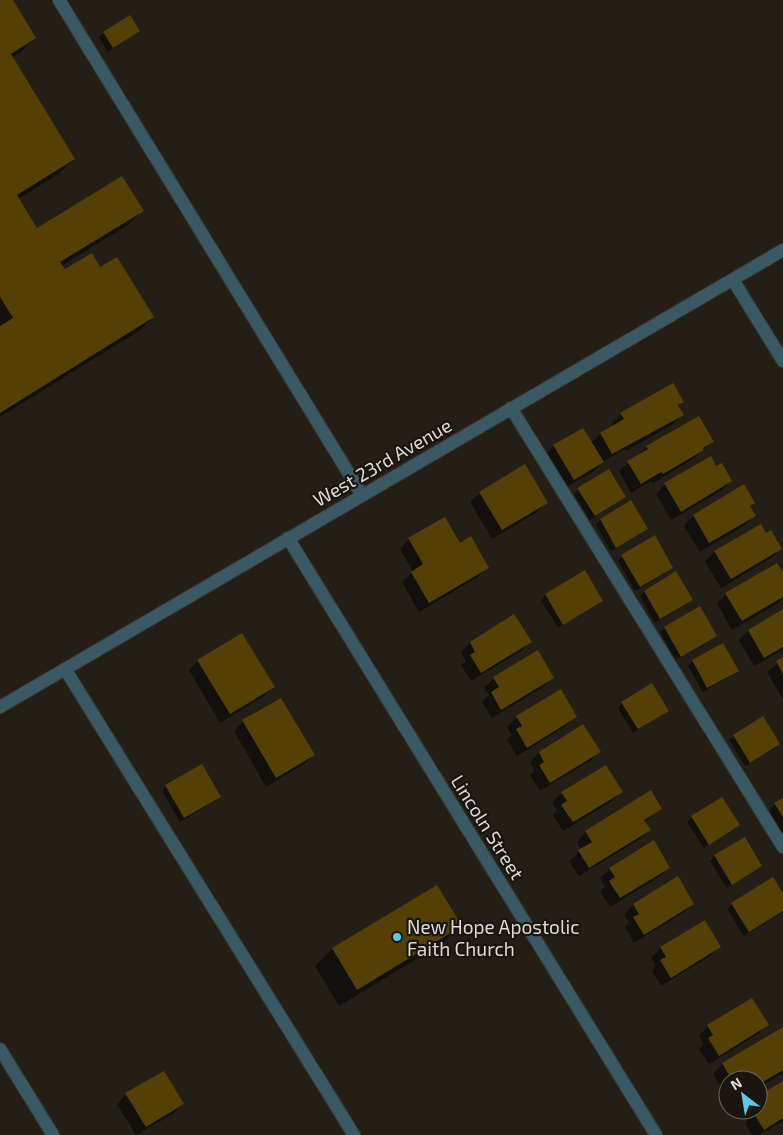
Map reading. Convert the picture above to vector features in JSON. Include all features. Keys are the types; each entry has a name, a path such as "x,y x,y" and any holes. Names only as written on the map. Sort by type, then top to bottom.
{"street":[{"path":"59,0 362,495"},
{"name":"West 23rd Avenue","path":"0,707 783,250"},
{"path":"733,280 783,362"},
{"path":"511,408 783,846"},
{"name":"Lincoln Street","path":"288,538 656,1135"},
{"path":"65,669 354,1135"},
{"path":"0,1049 53,1135"}],"building":[{"path":"0,0 13,0 36,38 11,54 75,159 17,195 37,228 122,176 144,211 60,262 65,269 92,253 100,267 117,257 154,317 0,413 0,326 13,318 0,297"},
{"path":"130,15 140,31 113,48 103,32"},
{"path":"673,383 684,402 678,405 684,415 612,454 600,433 624,419 620,413"},
{"path":"699,416 714,442 663,474 661,472 641,484 627,461 648,449 646,446"},
{"path":"583,428 604,462 574,480 553,445"},
{"path":"711,456 716,466 722,463 732,481 681,512 664,483"},
{"path":"525,464 548,503 502,530 479,492"},
{"path":"609,469 626,497 595,516 577,488"},
{"path":"744,484 755,503 750,506 756,516 709,543 693,515"},
{"path":"631,500 648,529 616,548 600,519"},
{"path":"445,517 460,543 471,536 489,568 429,603 411,572 423,564 408,538"},
{"path":"761,524 766,533 771,530 782,549 731,579 714,551"},
{"path":"655,535 673,568 640,587 621,555"},
{"path":"777,563 783,572 783,597 742,621 725,593"},
{"path":"585,570 603,601 563,625 545,594"},
{"path":"676,571 693,600 660,619 644,591"},
{"path":"700,606 717,636 681,657 664,627"},
{"path":"783,609 783,647 764,658 748,630"},
{"path":"514,614 532,642 481,673 470,655 475,652 470,642"},
{"path":"242,633 275,687 230,714 197,660"},
{"path":"723,643 739,671 707,688 692,660"},
{"path":"538,650 554,678 501,710 491,692 499,687 493,677"},
{"path":"783,657 783,674 776,661"},
{"path":"652,683 669,711 638,729 621,702"},
{"path":"561,689 577,717 527,748 516,729 522,726 516,716"},
{"path":"281,698 315,755 276,778 242,720"},
{"path":"763,716 780,744 750,763 733,735"},
{"path":"583,724 601,752 550,783 539,765 544,762 539,752"},
{"path":"202,764 221,797 184,818 165,785"},
{"path":"606,765 623,792 573,822 561,805 567,801 561,792"},
{"path":"651,790 662,809 644,820 651,830 589,868 578,850 592,842 585,831"},
{"path":"722,797 740,825 709,845 691,816"},
{"path":"783,798 783,817 774,803"},
{"path":"745,837 762,866 732,885 714,855"},
{"path":"654,840 670,868 620,898 609,881 615,877 609,868"},
{"path":"678,876 694,904 644,935 633,917 639,914 633,904"},
{"path":"773,877 783,893 783,911 749,932 731,903"},
{"name":"New Hope Apostolic Faith Church","path":"437,885 462,926 357,990 332,948"},
{"path":"705,920 721,947 671,978 660,960 666,957 660,947"},
{"path":"752,998 769,1025 719,1056 708,1038 713,1035 707,1025"},
{"path":"783,1027 783,1070 768,1079 768,1070 726,1070 722,1063"},
{"path":"164,1071 184,1104 146,1127 125,1093"},
{"path":"783,1081 783,1118 764,1130 758,1120 768,1120 768,1090"}],"place":[{"name":"New Hope Apostolic Faith Church","path":"397,937"}]}
